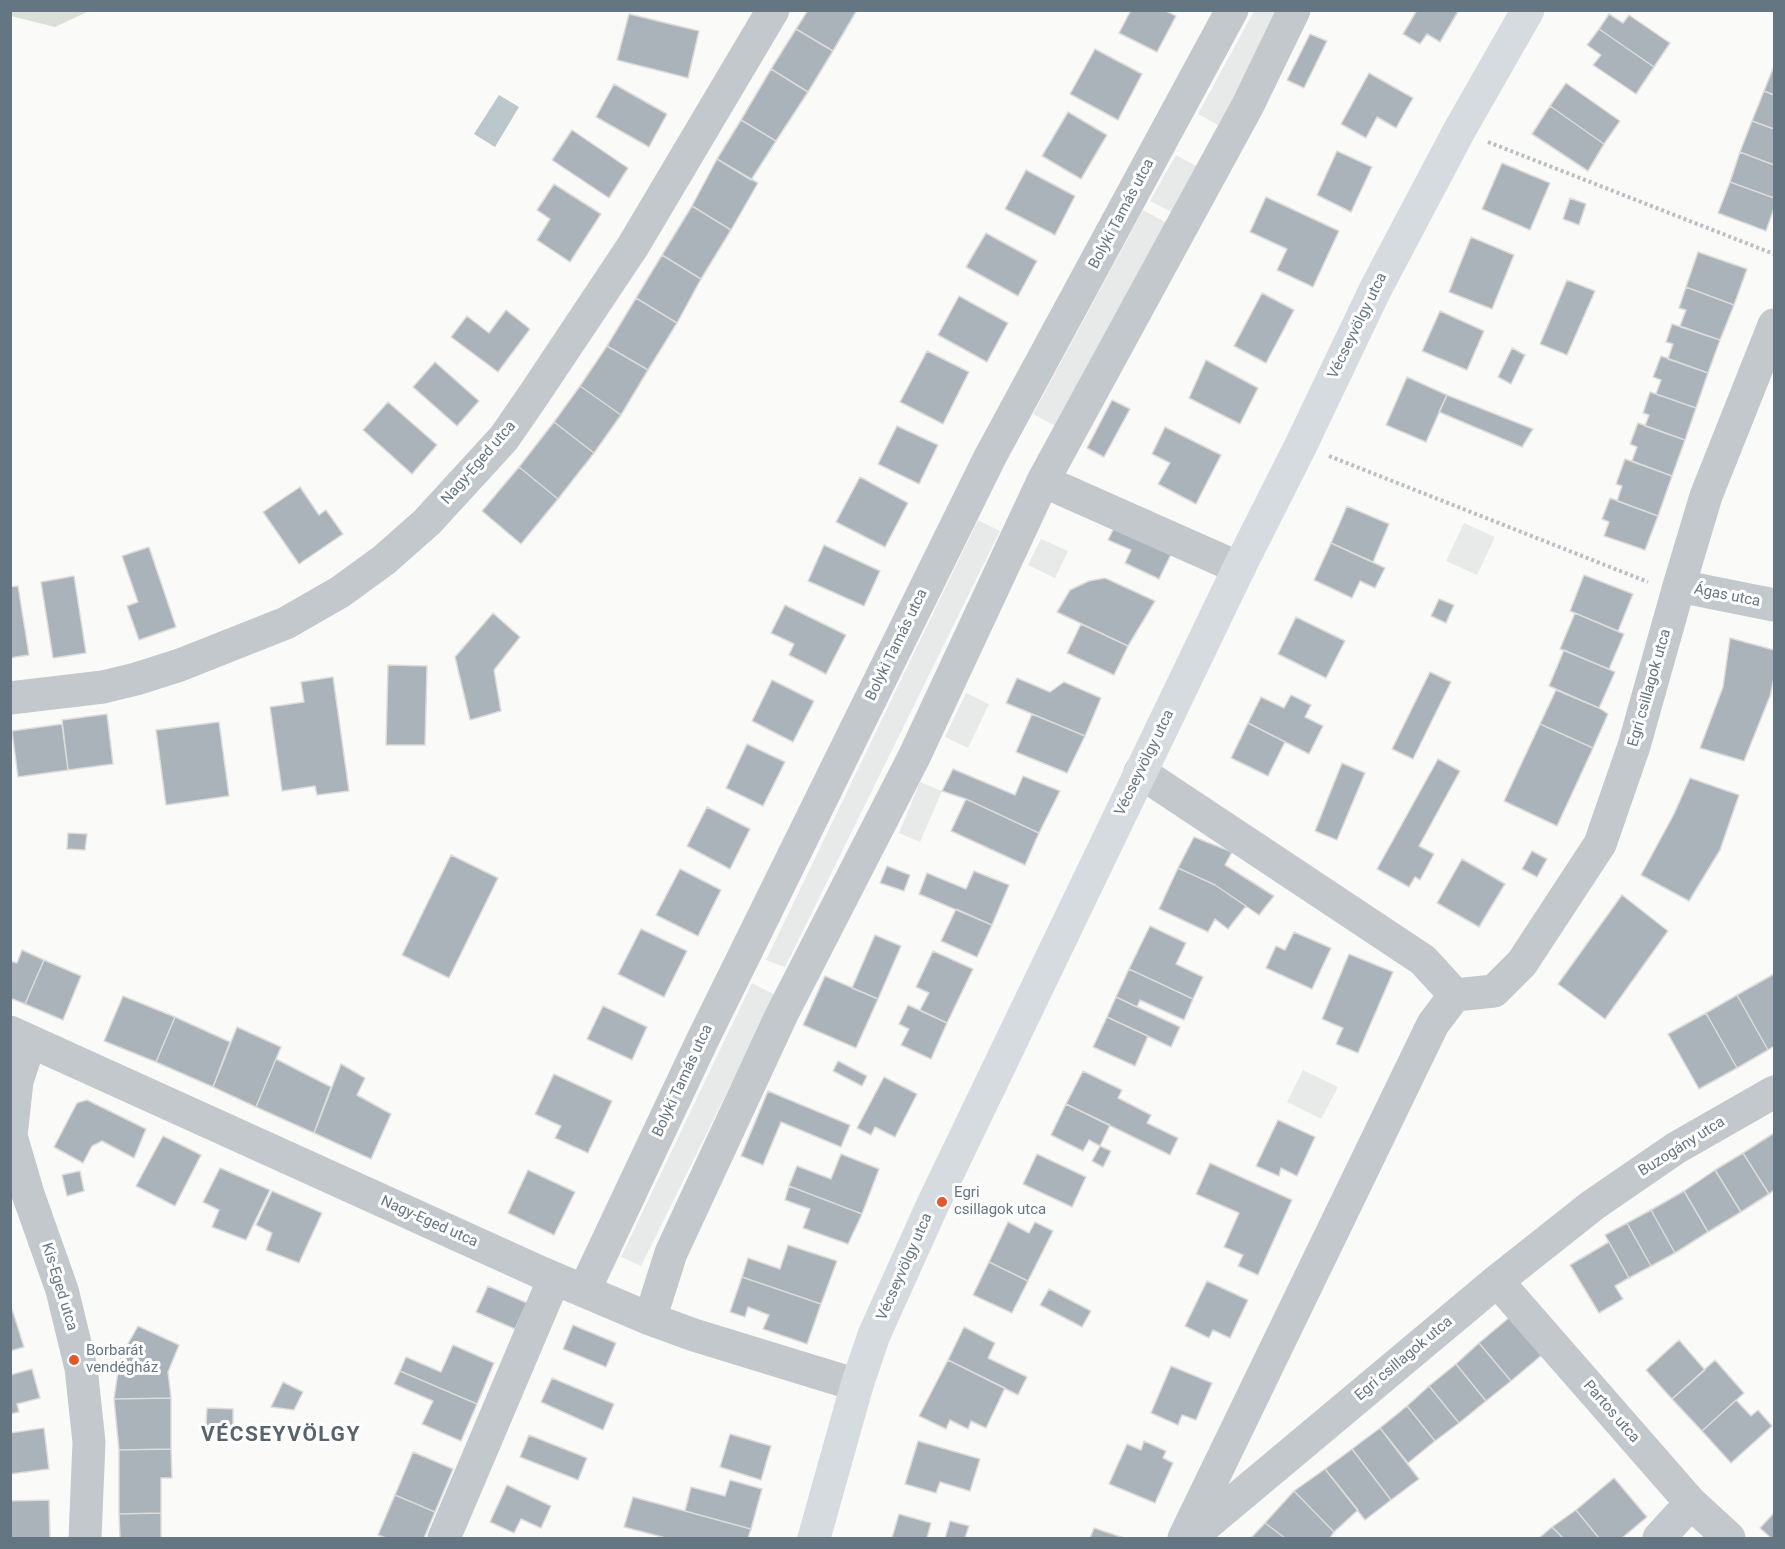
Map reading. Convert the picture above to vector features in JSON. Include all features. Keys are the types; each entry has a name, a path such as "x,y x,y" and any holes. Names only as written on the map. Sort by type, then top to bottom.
{"main road":[{"name":"Vécseyvölgy utca","path":"814,1539 857,1385 874,1335 933,1204 1376,288 1459,131 1528,10"}],"street":[{"name":"Nagy-Eged utca","path":"10,698 103,687 136,679 180,665 286,622 340,592 384,560 427,522 504,438 535,393 633,246 773,10"},
{"name":"Bolyki Tamás utca","path":"584,1291 702,1041 990,457 1232,10"},
{"path":"650,1319 671,1253 782,1014 914,757 1043,481 1242,115 1294,10"},
{"name":"Egri csillagok utca","path":"1455,995 1494,991 1522,963 1600,844 1634,746 1706,496 1774,325"},
{"path":"1043,481 1239,568"},
{"name":"Ágas utca","path":"1679,586 1774,605"},
{"path":"1140,772 1424,960 1455,995 1433,1024 1184,1539"},
{"name":"Nagy-Eged utca","path":"20,1037 554,1279 650,1319 694,1335 857,1385"},
{"name":"Kis-Eged utca","path":"20,1037 11,1136 28,1194 62,1290 81,1368 88,1442 85,1539"},
{"name":"Buzogány utca","path":"1593,1205 1676,1148 1774,1092"},
{"name":"Egri csillagok utca","path":"1190,1539 1497,1281 1593,1205"},
{"path":"444,1539 554,1279"},
{"name":"Partos utca","path":"1497,1281 1690,1503 1729,1539"},
{"path":"1659,1539 1690,1503"}],"path":[{"path":"1459,131 1774,254"},
{"path":"1301,445 1654,584 1679,586"}],"shaded area":[{"path":"11,10 89,11 55,27 11,16"},
{"path":"1254,11 1281,11 1218,125 1198,114"},
{"path":"499,95 519,107 495,147 474,134"},
{"path":"1176,155 1198,167 1173,213 1150,201"},
{"path":"1143,210 1167,223 1057,427 1033,414"},
{"path":"978,520 1000,531 785,967 766,960"},
{"path":"1464,523 1495,537 1477,575 1446,561"},
{"path":"1041,539 1068,551 1055,578 1028,565"},
{"path":"966,693 989,704 968,748 945,737"},
{"path":"920,782 942,791 920,842 899,833"},
{"path":"752,983 775,995 641,1266 621,1257"},
{"path":"1303,1070 1338,1087 1321,1119 1287,1102"}],"building":[{"path":"808,10 857,10 833,51 796,29"},
{"path":"1131,10 1164,10 1176,16 1157,52 1119,33"},
{"path":"1417,10 1459,10 1440,42 1427,34 1420,44 1403,34"},
{"path":"629,14 699,31 688,78 617,60"},
{"path":"1609,14 1623,23 1629,15 1670,43 1654,67 1599,29"},
{"path":"796,29 833,51 808,92 771,69"},
{"path":"1599,29 1654,67 1636,94 1593,65 1601,55 1587,45"},
{"path":"1310,34 1327,41 1304,88 1287,80"},
{"path":"1095,49 1142,74 1118,120 1070,94"},
{"path":"1774,66 1774,95 1764,91"},
{"path":"771,69 808,92 776,141 741,120"},
{"path":"1369,73 1413,98 1396,128 1377,117 1366,138 1341,124"},
{"path":"1566,83 1620,121 1604,144 1550,106"},
{"path":"614,84 667,114 649,147 596,117"},
{"path":"1764,91 1774,95 1774,129 1752,121"},
{"path":"1550,106 1604,144 1588,171 1532,134"},
{"path":"1068,112 1107,135 1081,179 1042,156"},
{"path":"741,120 776,141 751,180 717,159"},
{"path":"1752,121 1774,129 1774,165 1740,152"},
{"path":"572,130 628,168 609,198 552,160"},
{"path":"1337,151 1372,167 1351,212 1317,195"},
{"path":"1740,152 1774,165 1774,198 1730,182"},
{"path":"717,159 758,183 731,230 692,206"},
{"path":"1502,163 1550,183 1530,230 1482,209"},
{"path":"1026,170 1075,196 1055,235 1005,209"},
{"path":"1730,182 1774,198 1774,208 1766,231 1718,213"},
{"path":"554,184 601,214 570,262 537,240 550,219 537,210"},
{"path":"1266,197 1339,231 1313,287 1277,270 1287,249 1250,232"},
{"path":"1570,198 1586,204 1579,225 1563,219"},
{"path":"692,206 731,230 701,279 662,255"},
{"path":"986,233 1037,261 1018,296 966,267"},
{"path":"1471,237 1514,255 1492,309 1449,292"},
{"path":"1698,252 1747,269 1734,305 1686,287"},
{"path":"662,255 701,279 677,323 636,298"},
{"path":"1567,280 1595,291 1567,355 1540,344"},
{"path":"1686,287 1734,305 1720,340 1680,326 1686,310 1679,308"},
{"path":"1262,293 1294,310 1266,363 1234,346"},
{"path":"959,296 1008,323 987,362 938,335"},
{"path":"636,298 677,323 648,370 607,346"},
{"path":"506,310 530,329 498,372 451,337 467,316 489,333"},
{"path":"1440,311 1484,331 1467,370 1422,351"},
{"path":"1672,324 1720,340 1708,373 1668,359 1673,344 1666,342"},
{"path":"607,346 648,370 621,415 580,386"},
{"path":"1512,348 1525,355 1511,384 1498,377"},
{"path":"927,351 969,372 943,424 900,402"},
{"path":"1661,356 1708,373 1696,408 1656,394 1661,380 1653,377"},
{"path":"1206,360 1258,388 1240,424 1189,398"},
{"path":"435,362 479,401 457,426 413,387"},
{"path":"1407,377 1447,395 1426,442 1386,425"},
{"path":"580,386 621,415 594,453 554,422"},
{"path":"1650,392 1696,408 1685,440 1645,426 1649,415 1643,413"},
{"path":"1447,395 1533,429 1522,447 1439,412"},
{"path":"1112,400 1130,409 1104,457 1087,448"},
{"path":"388,402 437,445 412,474 363,430"},
{"path":"554,422 594,453 558,499 519,467"},
{"path":"1638,423 1685,440 1672,476 1632,461 1637,447 1630,444"},
{"path":"897,426 938,445 919,484 878,464"},
{"path":"1165,427 1221,455 1196,504 1158,484 1170,463 1152,454"},
{"path":"1625,459 1672,476 1658,516 1617,501 1622,486 1616,484"},
{"path":"519,467 558,499 521,544 482,511"},
{"path":"860,477 908,503 885,547 836,522"},
{"path":"300,487 319,515 326,510 343,534 299,564 263,512"},
{"path":"1610,498 1658,516 1645,550 1604,536 1609,522 1602,519"},
{"path":"1347,506 1389,524 1373,562 1331,543"},
{"path":"1117,522 1174,548 1159,579 1125,563 1131,550 1108,540"},
{"path":"1331,543 1385,568 1375,588 1360,581 1352,598 1314,580"},
{"path":"824,545 880,571 864,606 808,581"},
{"path":"149,547 176,627 139,640 127,606 138,602 122,556"},
{"path":"1584,575 1633,594 1618,631 1570,611"},
{"path":"74,576 86,653 53,658 41,582"},
{"path":"1105,578 1155,601 1128,646 1057,612 1070,590 1089,581"},
{"path":"18,586 29,655 10,658 10,587"},
{"path":"1439,599 1454,605 1446,623 1431,616"},
{"path":"785,605 846,635 826,674 789,655 794,644 771,633"},
{"path":"493,613 520,637 494,670 501,711 470,720 455,657"},
{"path":"1575,613 1624,634 1609,669 1560,649"},
{"path":"1296,617 1345,641 1326,678 1278,654"},
{"path":"1081,624 1128,646 1114,675 1067,653"},
{"path":"1730,638 1774,650 1774,678 1770,696 1744,761 1700,748 1723,687"},
{"path":"1564,650 1615,672 1599,708 1549,686"},
{"path":"388,665 427,666 425,745 386,745"},
{"path":"1430,672 1451,682 1413,759 1392,749"},
{"path":"333,677 349,791 317,795 315,786 282,791 270,707 304,702 301,682"},
{"path":"1017,678 1050,692 1064,682 1101,698 1085,736 1006,703"},
{"path":"772,680 814,701 793,742 752,721"},
{"path":"1556,690 1608,714 1593,748 1540,724"},
{"path":"1291,695 1311,705 1305,717 1323,726 1309,754 1248,723 1261,697 1284,708"},
{"path":"107,714 113,764 68,770 62,720"},
{"path":"1032,714 1085,736 1067,773 1016,752"},
{"path":"219,722 229,796 166,805 156,730"},
{"path":"1248,723 1285,742 1268,776 1231,758"},
{"path":"62,724 68,770 18,777 12,731"},
{"path":"1540,724 1593,748 1557,826 1504,801"},
{"path":"747,744 785,762 763,806 726,788"},
{"path":"1438,759 1460,771 1419,846 1434,854 1420,880 1415,877 1409,887 1377,869"},
{"path":"1342,763 1365,773 1337,840 1315,831"},
{"path":"953,769 1015,795 1023,776 1060,791 1039,833 966,799 942,791"},
{"path":"1690,778 1739,795 1720,850 1689,901 1641,875 1674,814"},
{"path":"966,799 1039,833 1025,865 951,831"},
{"path":"707,807 750,829 730,869 687,846"},
{"path":"68,833 87,834 85,850 67,849"},
{"path":"1194,837 1232,852 1225,865 1274,896 1259,915 1215,885 1178,868"},
{"path":"1532,851 1547,859 1537,877 1522,869"},
{"path":"451,855 498,878 449,978 402,955"},
{"path":"1462,859 1505,884 1479,927 1437,903"},
{"path":"887,866 910,875 904,891 880,883"},
{"path":"1178,868 1215,885 1246,906 1228,929 1215,919 1208,932 1159,909"},
{"path":"680,869 721,890 698,936 656,915"},
{"path":"974,871 1009,885 992,925 919,894 927,873 966,889"},
{"path":"1622,895 1668,931 1605,1019 1558,984"},
{"path":"956,909 992,925 977,957 941,941"},
{"path":"1150,926 1186,943 1176,964 1203,977 1193,999 1129,969"},
{"path":"641,929 687,951 664,997 618,974"},
{"path":"1294,932 1331,948 1312,989 1266,968 1276,946 1285,950"},
{"path":"875,935 901,946 878,999 852,988"},
{"path":"22,950 44,960 25,1004 10,998 10,961 17,963"},
{"path":"933,951 973,969 947,1023 920,1010 929,993 916,987"},
{"path":"1349,954 1393,972 1358,1053 1336,1044 1343,1028 1322,1019"},
{"path":"44,960 81,976 63,1020 25,1004"},
{"path":"1129,969 1193,999 1184,1020 1140,1000 1137,1007 1116,997"},
{"path":"1774,974 1774,1046 1768,1050 1737,995"},
{"path":"825,976 878,999 856,1048 803,1025"},
{"path":"1737,995 1768,1050 1737,1068 1706,1013"},
{"path":"123,996 175,1017 156,1062 104,1041"},
{"path":"1116,997 1180,1027 1171,1047 1107,1017"},
{"path":"908,1005 947,1023 931,1059 901,1045 909,1029 899,1024"},
{"path":"603,1006 647,1027 632,1060 587,1039"},
{"path":"1706,1013 1737,1068 1699,1089 1668,1034"},
{"path":"175,1017 230,1042 213,1087 156,1062"},
{"path":"1107,1017 1148,1036 1135,1066 1093,1047"},
{"path":"237,1027 281,1047 256,1107 213,1087"},
{"path":"276,1059 331,1087 314,1133 256,1107"},
{"path":"838,1061 867,1076 862,1086 833,1071"},
{"path":"341,1064 365,1078 357,1095 391,1114 371,1159 314,1133"},
{"path":"1083,1071 1122,1090 1118,1098 1151,1115 1147,1123 1178,1138 1170,1155 1066,1104"},
{"path":"554,1074 612,1101 588,1153 555,1138 561,1126 535,1114"},
{"path":"884,1077 917,1094 895,1137 875,1127 871,1135 857,1128"},
{"path":"768,1091 850,1125 841,1147 781,1122 763,1165 741,1156"},
{"path":"87,1100 146,1129 134,1158 102,1141 92,1146 83,1163 54,1147 77,1103"},
{"path":"1066,1104 1110,1125 1100,1146 1089,1140 1083,1151 1051,1135"},
{"path":"1278,1120 1315,1137 1297,1176 1281,1168 1279,1176 1256,1166"},
{"path":"1774,1133 1774,1190 1769,1194 1743,1153"},
{"path":"163,1136 201,1155 175,1206 136,1186"},
{"path":"1100,1146 1111,1151 1103,1167 1092,1161"},
{"path":"1743,1153 1769,1194 1741,1212 1715,1170"},
{"path":"841,1154 879,1169 862,1214 789,1186 797,1166 831,1179"},
{"path":"1037,1154 1086,1177 1072,1207 1023,1184"},
{"path":"1210,1163 1292,1200 1258,1275 1238,1266 1243,1255 1224,1247 1239,1213 1196,1194"},
{"path":"220,1168 270,1190 246,1240 212,1227 219,1210 203,1202"},
{"path":"528,1170 575,1192 554,1235 508,1213"},
{"path":"1715,1170 1741,1212 1708,1232 1684,1191"},
{"path":"80,1171 84,1191 67,1196 62,1175"},
{"path":"789,1186 862,1214 848,1244 803,1228 810,1209 785,1200"},
{"path":"272,1191 322,1213 299,1263 266,1250 272,1233 256,1225"},
{"path":"1684,1191 1708,1232 1675,1253 1651,1210"},
{"path":"1651,1210 1675,1253 1651,1266 1627,1223"},
{"path":"1008,1222 1029,1233 1035,1222 1053,1231 1028,1281 989,1262"},
{"path":"1627,1223 1651,1266 1629,1278 1605,1235"},
{"path":"1609,1242 1629,1278 1615,1286 1623,1299 1599,1313 1570,1265"},
{"path":"788,1245 837,1261 821,1304 742,1277 748,1258 780,1269"},
{"path":"989,1262 1028,1281 1012,1313 973,1295"},
{"path":"742,1277 821,1304 807,1344 763,1329 769,1315 748,1307 745,1317 730,1312"},
{"path":"1207,1281 1248,1300 1230,1338 1213,1330 1209,1338 1185,1326"},
{"path":"488,1286 527,1303 515,1329 476,1312"},
{"path":"1049,1289 1091,1311 1082,1327 1040,1305"},
{"path":"10,1309 12,1309 24,1347 10,1351"},
{"path":"1511,1316 1543,1354 1511,1381 1479,1343"},
{"path":"573,1325 616,1343 606,1367 563,1349"},
{"path":"138,1326 179,1345 168,1372 171,1398 114,1399 120,1358"},
{"path":"964,1327 995,1343 988,1358 1027,1377 1018,1395 948,1360"},
{"path":"1679,1340 1705,1370 1672,1399 1646,1370"},
{"path":"1479,1343 1511,1381 1486,1401 1456,1364"},
{"path":"453,1345 494,1363 477,1404 400,1371 406,1357 441,1372"},
{"path":"948,1360 1005,1388 986,1428 971,1421 968,1429 950,1420 946,1429 919,1416"},
{"path":"1715,1360 1744,1393 1702,1431 1672,1399"},
{"path":"1456,1364 1486,1401 1459,1423 1429,1386"},
{"path":"1171,1366 1212,1383 1196,1420 1182,1415 1178,1425 1151,1413"},
{"path":"32,1369 40,1398 17,1404 19,1412 10,1414 10,1375"},
{"path":"400,1371 477,1404 461,1441 422,1424 433,1401 394,1384"},
{"path":"552,1378 614,1404 603,1430 541,1402"},
{"path":"283,1382 303,1392 294,1410 271,1407"},
{"path":"1429,1386 1459,1423 1435,1441 1407,1406"},
{"path":"171,1398 171,1449 119,1450 114,1399"},
{"path":"1736,1400 1751,1416 1758,1410 1772,1426 1731,1463 1702,1431"},
{"path":"1407,1406 1435,1441 1408,1463 1380,1428"},
{"path":"207,1408 233,1409 233,1426 206,1426"},
{"path":"44,1428 49,1469 10,1474 10,1433"},
{"path":"1380,1428 1419,1479 1391,1500 1352,1449"},
{"path":"730,1434 771,1446 761,1480 720,1467"},
{"path":"529,1435 587,1458 578,1480 520,1457"},
{"path":"918,1441 980,1459 970,1491 940,1482 936,1493 905,1484"},
{"path":"1144,1441 1166,1451 1163,1458 1173,1463 1155,1503 1109,1484 1127,1444 1141,1450"},
{"path":"171,1449 172,1478 161,1478 161,1513 119,1514 119,1450"},
{"path":"1352,1449 1391,1500 1365,1520 1325,1469"},
{"path":"413,1452 453,1469 435,1512 395,1495"},
{"path":"1325,1469 1358,1510 1334,1532 1294,1491"},
{"path":"1614,1478 1647,1517 1622,1538 1599,1538 1576,1510"},
{"path":"730,1480 762,1489 751,1529 685,1511 691,1487 725,1496"},
{"path":"507,1485 551,1506 541,1528 521,1519 514,1533 490,1522"},
{"path":"1294,1491 1334,1532 1330,1538 1285,1538 1265,1523"},
{"path":"395,1495 435,1512 424,1538 386,1538 378,1535"},
{"path":"633,1497 751,1529 748,1538 666,1538 624,1527"},
{"path":"49,1500 50,1538 10,1538 10,1501"},
{"path":"1576,1510 1599,1538 1563,1538 1552,1527"},
{"path":"161,1513 161,1538 120,1538 119,1514"},
{"path":"1774,1513 1774,1538 1771,1538 1760,1528"},
{"path":"899,1514 931,1523 927,1538 892,1538"},
{"path":"950,1521 969,1526 965,1538 945,1538"},
{"path":"1265,1523 1285,1538 1251,1538"},
{"path":"1552,1527 1563,1538 1539,1538"},
{"path":"1094,1528 1124,1538 1090,1538"}],"place":[{"name":"Egri csillagok utca","path":"942,1202"},
{"name":"Borbarát vendégház","path":"74,1360"}],"district":[{"name":"VÉCSEYVÖLGY","path":"281,1436"}]}
